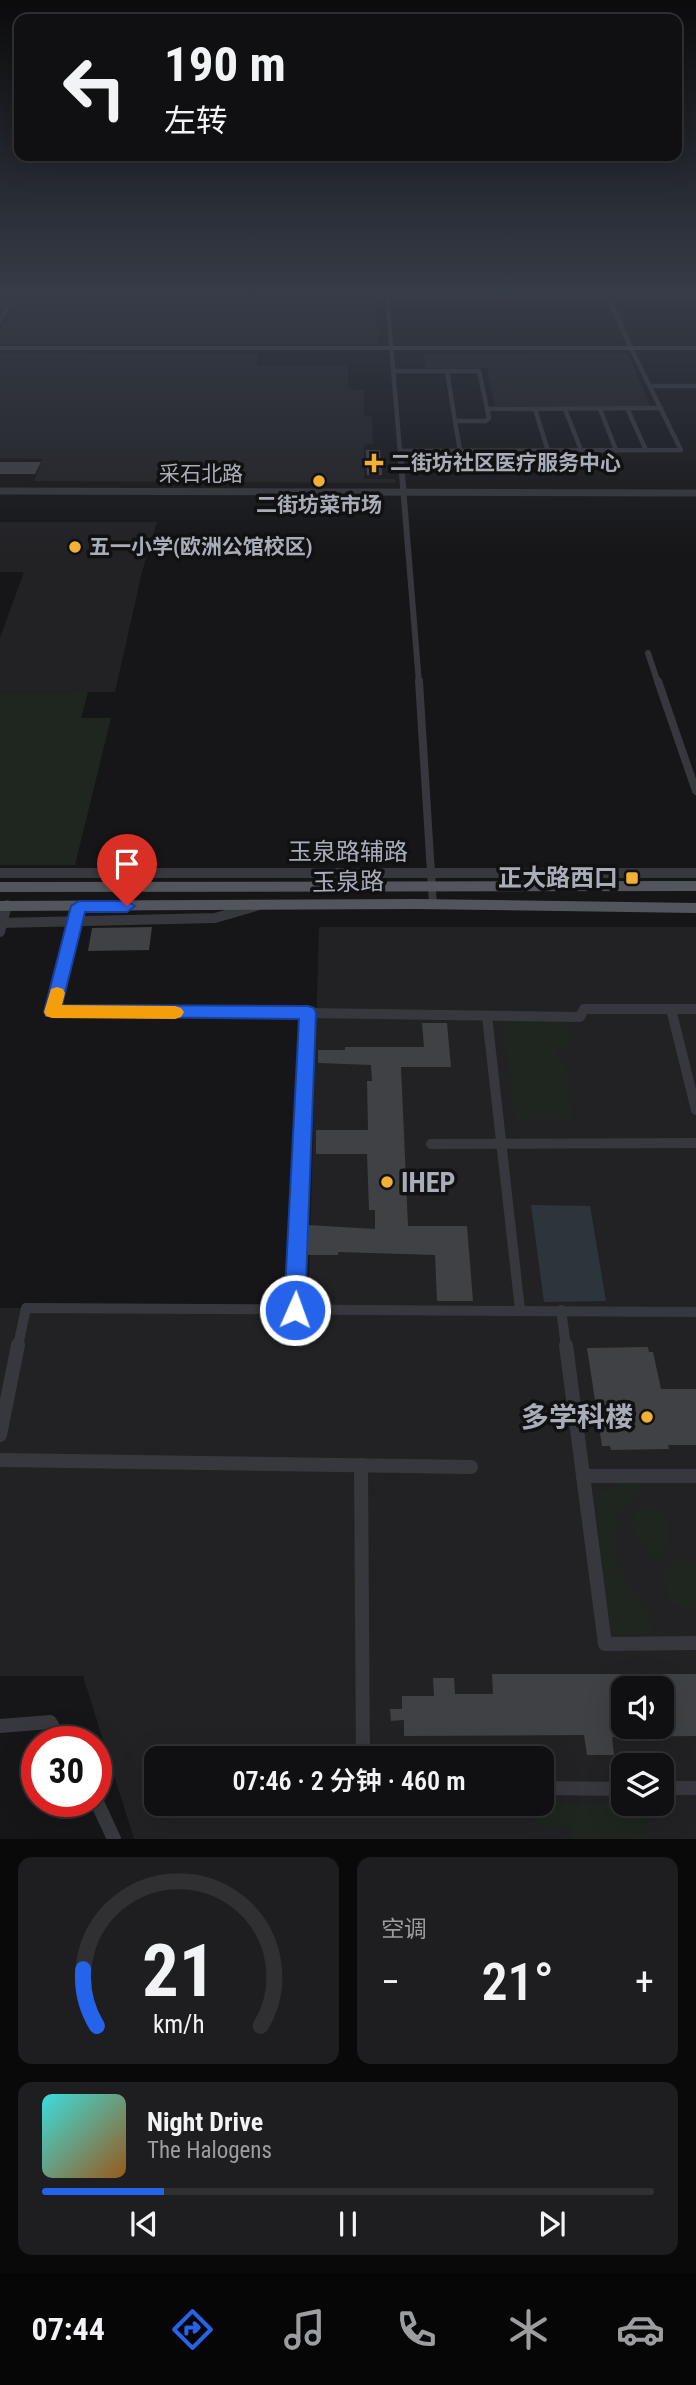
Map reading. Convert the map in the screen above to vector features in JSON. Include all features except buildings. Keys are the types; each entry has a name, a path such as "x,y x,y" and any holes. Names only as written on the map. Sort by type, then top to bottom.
{"main road":[{"name":"玉泉路","path":"0,887 395,888 431,880 696,886"},
{"path":"395,888 402,892 404,897 397,905"},
{"name":"玉泉路","path":"4,905 696,908"}],"street":[{"path":"394,382 433,905"},
{"path":"449,382 460,451"},
{"path":"455,421 486,421 489,418 481,382"},
{"path":"400,451 681,450 648,382"},
{"path":"650,386 696,386"},
{"path":"627,408 646,450"},
{"path":"487,409 661,408"},
{"path":"535,409 548,450"},
{"path":"565,409 581,450"},
{"path":"600,409 616,450"},
{"name":"采石北路","path":"0,488 696,493"},
{"path":"648,653 696,791"},
{"name":"玉泉路辅路","path":"0,873 431,880 696,873"},
{"path":"4,905 1,926 215,918 256,906"},
{"path":"79,906 52,1012 580,1017 584,1009 696,1009"},
{"path":"671,1009 696,1110"},
{"path":"295,1310 308,1013"},
{"path":"487,1016 520,1310"},
{"path":"431,1144 696,1143"},
{"path":"0,1436 26,1308 696,1312"},
{"path":"561,1310 605,1644 696,1643"},
{"path":"0,1460 471,1467"},
{"path":"361,1465 363,1746"},
{"path":"583,1476 696,1476"},
{"path":"0,1726 50,1721 53,1726"},
{"path":"554,1788 611,1789"},
{"path":"674,1788 696,1788"},
{"path":"104,1817 114,1839"}],"shaded area":[{"path":"0,382 348,382 348,387 353,390 364,390 364,416 372,416 373,444 364,445 364,479 395,479 396,483 34,481 43,459 0,458"},
{"path":"490,382 640,382 650,406 495,406"},
{"path":"0,522 157,522 142,572 115,692 0,693 0,638 24,572 0,572"},
{"path":"88,692 81,718 111,718 75,865 0,865 0,693"},
{"path":"319,927 696,927 696,1839 134,1839 112,1769 112,1726 99,1726 83,1676 0,1676 0,1308 308,1308"},
{"path":"502,1019 566,1019 571,1046 556,1047 559,1060 564,1060 574,1119 515,1119"},
{"path":"531,1205 590,1206 606,1301 544,1302"},
{"path":"624,1483 639,1483 641,1492 620,1512 614,1533 616,1557 627,1584 647,1607 654,1635 612,1634 597,1540 598,1504 601,1491"},
{"path":"640,1506 653,1506 666,1514 668,1539 664,1550 655,1560 633,1529 635,1515"},
{"path":"675,1559 686,1559 696,1564 696,1607 685,1609 669,1601 663,1574"},
{"path":"554,1803 611,1805 611,1816 643,1816 646,1839 572,1839 570,1827 538,1826 537,1816 554,1816"}],"slow traffic":[{"path":"57,993 52,1012 175,1012"}],"place":[{"name":"二街坊社区医疗服务中心","path":"374,463"},
{"name":"二街坊菜市场","path":"319,481"},
{"name":"五一小学(欧洲公馆校区)","path":"75,547"},
{"name":"正大路西口","path":"632,878"},
{"name":"IHEP","path":"387,1182"},
{"name":"多学科楼","path":"647,1417"}],"route":[{"path":"127,906 79,906 52,1012 308,1013 295,1310"}]}
